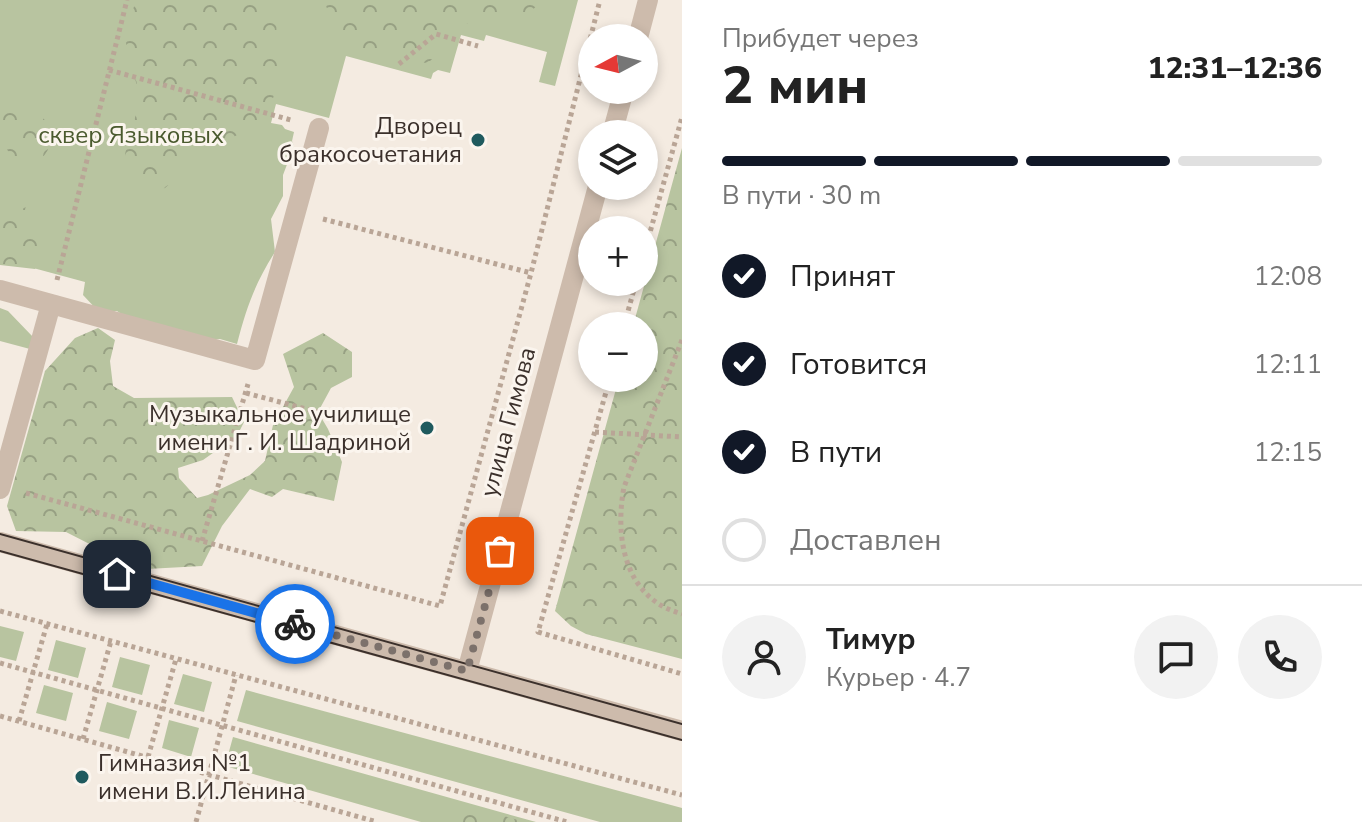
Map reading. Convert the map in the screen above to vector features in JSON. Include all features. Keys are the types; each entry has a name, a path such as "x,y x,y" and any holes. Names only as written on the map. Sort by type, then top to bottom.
{"street":[{"path":"642,24 648,0"},
{"path":"0,290 255,360 319,128"},
{"name":"улица Гимова","path":"467,671 594,200"},
{"path":"0,488 51,304"},
{"path":"0,542 682,731"}],"path":[{"path":"51,304 127,0"},
{"path":"0,488 440,606 531,273 600,0"},
{"path":"399,64 436,34 478,46"},
{"path":"109,70 319,128"},
{"path":"655,216 682,117"},
{"path":"297,212 531,273"},
{"path":"682,340 624,487 620,511 626,561 635,580 663,606 682,614"},
{"path":"202,541 255,360"},
{"path":"606,392 538,632 682,674"},
{"path":"246,393 325,414"},
{"path":"595,432 682,437"},
{"path":"0,611 682,795"},
{"path":"19,721 47,624"},
{"path":"83,739 111,641"},
{"path":"148,757 176,659"},
{"path":"0,663 567,822"},
{"path":"196,822 236,675"},
{"path":"0,716 377,822"}],"green space":[{"name":"сквер Языковых","path":"0,0 578,0 555,86 539,82 547,52 486,35 484,41 461,35 450,73 438,70 431,79 346,56 329,118 276,104 271,123 294,132 294,146 283,175 283,196 271,219 275,252 252,296 237,344 220,339 203,341 132,322 117,311 99,312 83,295 85,282 0,259"},
{"path":"136,0 281,0 276,34 280,72 271,106 258,127 200,150 174,180 157,190 138,185 126,168 125,154 140,94 126,46 127,29"},
{"path":"325,0 539,0 536,7 522,15 478,20 457,28 431,60 421,63 389,57 350,42 333,23"},
{"path":"21,107 44,119 53,137 43,157 22,164 6,148 0,122 0,113 5,109"},
{"path":"682,148 682,659 586,634 571,626 555,611 615,392 658,392 658,312 637,312 641,296 658,296 658,235"},
{"path":"27,207 44,253 35,269 0,265 0,210 4,214"},
{"path":"0,308 8,311 33,337 30,349 0,341"},
{"path":"98,328 115,340 110,361 113,386 134,398 232,397 244,422 237,436 203,460 178,468 179,478 197,498 250,475 265,461 273,425 294,387 283,354 323,333 352,352 352,377 331,388 318,412 342,462 334,501 283,489 272,497 250,489 222,526 202,566 147,569 66,532 16,531 7,506 45,371 75,338"},
{"path":"0,626 24,632 16,661 0,657"},
{"path":"56,640 86,648 78,678 48,670"},
{"path":"120,657 150,665 142,695 112,687"},
{"path":"183,674 212,682 204,712 174,704"},
{"path":"44,685 73,693 66,721 36,713"},
{"path":"246,690 682,808 682,822 600,822 237,721"},
{"path":"107,702 137,711 129,739 99,731"},
{"path":"169,720 199,728 191,757 162,748"},
{"path":"233,737 536,822 421,822 225,766"},
{"path":"453,804 525,822 439,822 442,810"}],"tram line":[{"path":"0,534 682,724"},
{"path":"0,551 682,740"}],"way so far":[{"path":"295,624 467,671 500,551"}],"place":[{"name":"Дворец бракосочетания","path":"478,140"},
{"name":"Музыкальное училище имени Г. И. Шадриной","path":"427,428"},
{"name":"Гимназия №1 имени В.И.Ленина","path":"82,777"}],"route":[{"path":"117,574 295,624"}]}
